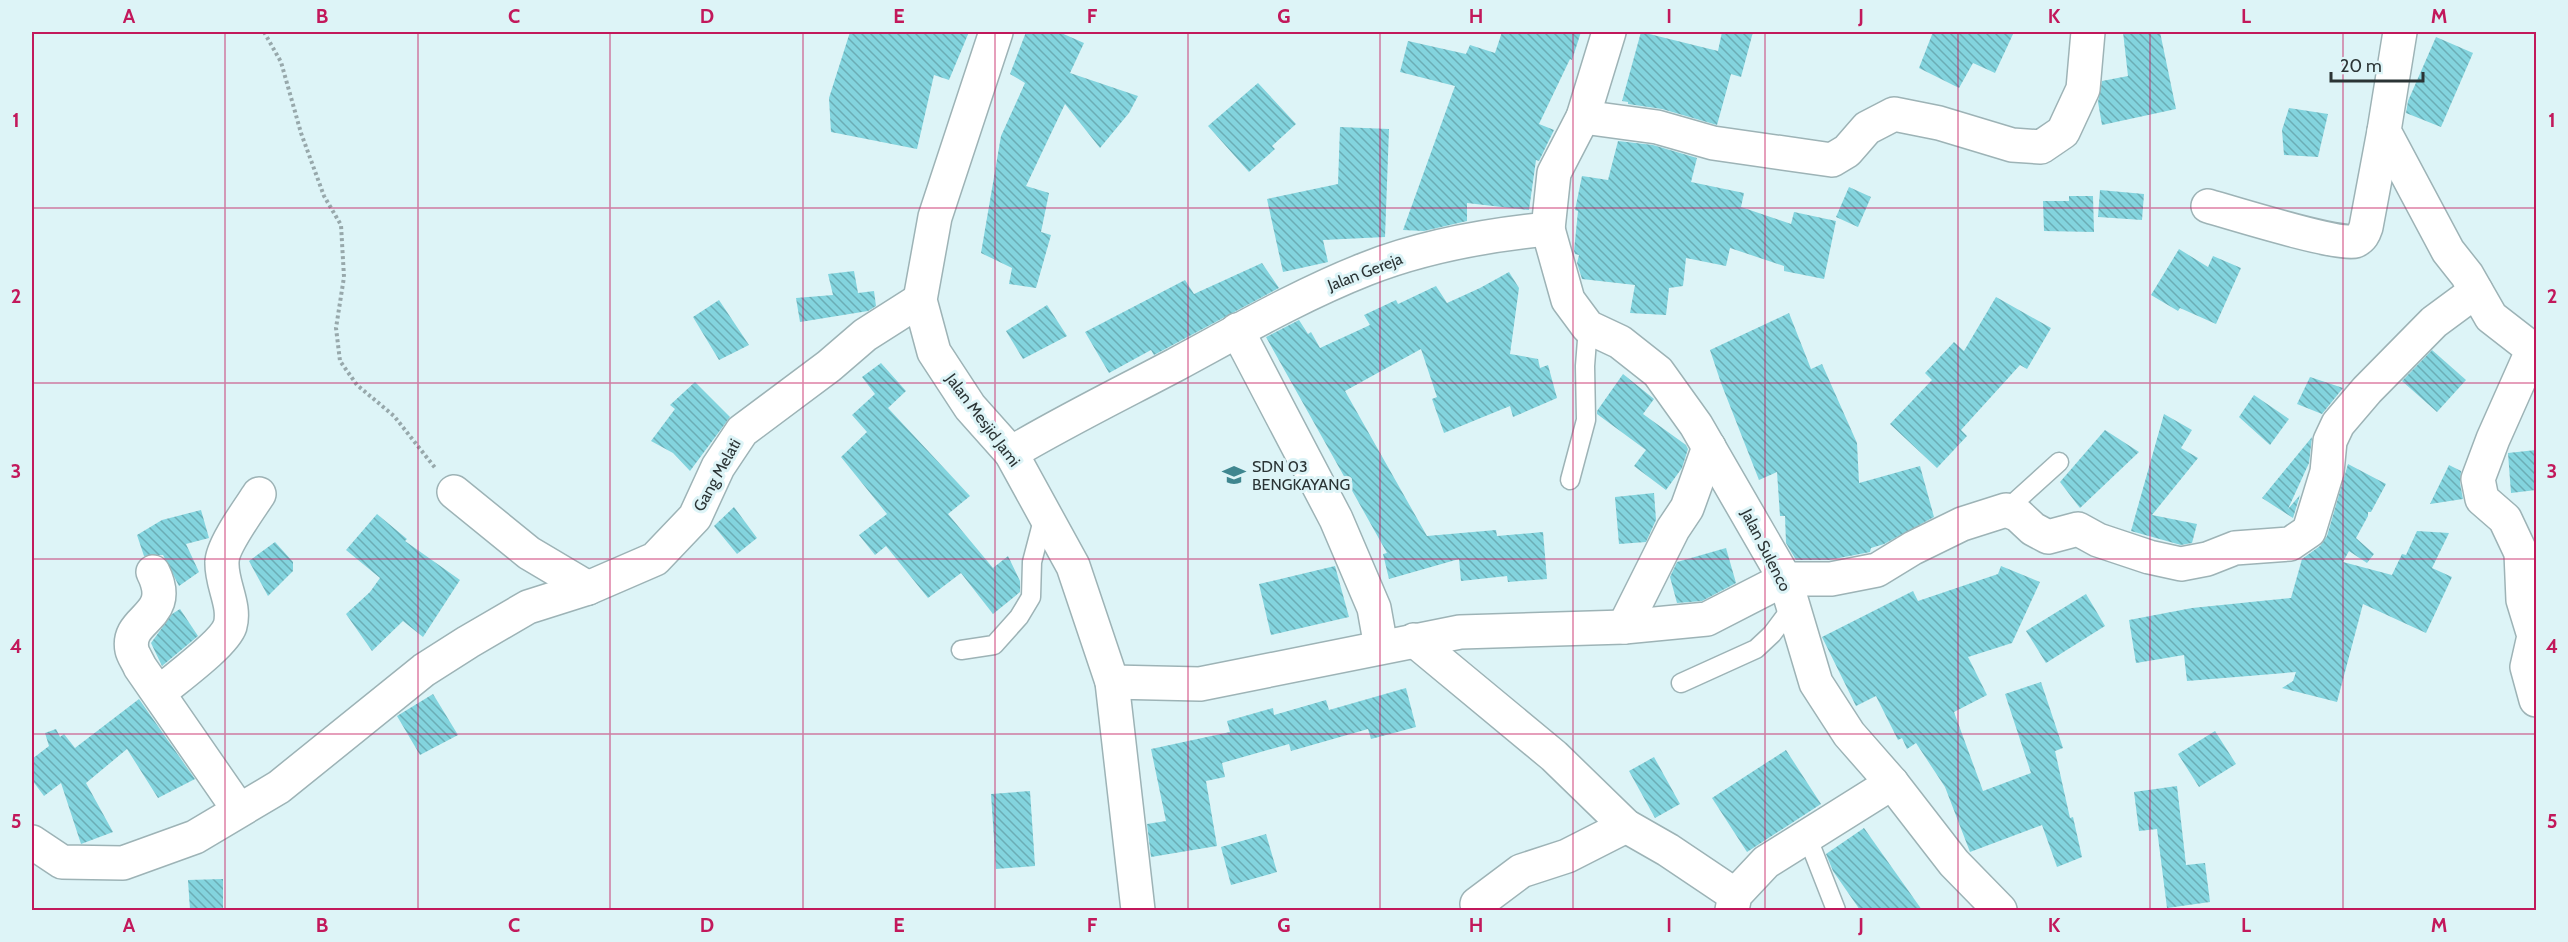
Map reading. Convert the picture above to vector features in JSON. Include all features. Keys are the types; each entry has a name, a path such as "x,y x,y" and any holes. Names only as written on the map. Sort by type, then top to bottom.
{"street":[{"name":"Jalan Mesjid Jami","path":"996,32 935,217 920,300 934,352 970,407 1011,453 1073,566 1112,682 1138,910"},
{"path":"1548,229 1554,173 1583,117 1609,32"},
{"path":"1583,117 1657,128 1713,143 1832,160 1846,151 1867,128 1894,114 1939,123 2012,145 2041,147 2063,132 2083,89 2088,32"},
{"path":"2208,206 2332,240 2354,241 2362,236 2367,227 2385,131 2400,32"},
{"path":"2385,131 2448,251 2492,317 2535,351 2493,439 2478,479 2482,499 2505,519 2522,553 2523,600 2534,636 2527,667 2536,700"},
{"name":"Jalan Sulenco","path":"1548,229 1568,300 1588,327 1620,342 1658,372 1709,447 1789,592 1816,682 1849,734 1892,783 1954,863 2000,910"},
{"name":"Jalan Gereja","path":"1011,453 1063,422 1237,330 1368,268 1438,247 1504,233 1548,229"},
{"path":"1112,682 1200,684 1460,632 1624,627 1707,619 1831,579 1877,570 1913,548 1962,524 2006,510 2018,515 2033,529 2048,537 2078,529 2098,540 2149,557 2181,564 2207,559 2235,548 2290,544 2309,531 2327,472 2330,441 2338,424 2367,390 2434,322 2476,291"},
{"name":"Gang Melati","path":"32,842 62,862 123,863 195,837 279,787 424,670 441,659 528,607 588,588 655,559 695,517 718,467 742,430 830,366 865,335 920,300"},
{"path":"1237,330 1336,519 1374,608 1381,647"},
{"path":"1624,627 1673,529 1687,508 1709,447"},
{"path":"454,492 529,553 588,588"},
{"path":"159,693 204,656 230,628 231,609 221,560 237,527 259,494"},
{"path":"153,572 160,585 158,607 135,632 131,650 239,810"},
{"path":"1414,640 1554,756 1626,826 1668,850 1733,903 1766,862 1892,783"},
{"path":"1477,904 1521,871 1567,856 1626,826"}],"lane":[{"path":"1570,480 1586,420 1585,366 1588,327"},
{"path":"2006,510 2060,462"},
{"path":"961,650 994,645 1018,618 1031,597 1032,562 1044,514"},
{"path":"1681,682 1756,649 1772,634 1789,592"},
{"path":"1807,836 1836,910"}],"path":[{"path":"264,32 281,62 301,133 324,196 341,225 344,277 336,328 340,361 357,385 394,416 454,492"}],"building":[{"path":"850,32 969,32 949,80 934,75 917,149 831,132 829,98"},
{"path":"1026,32 1059,32 1084,43 1070,73 1138,96 1129,113 1100,148 1065,104 1026,186 1049,193 1041,232 1051,235 1036,288 1009,284 1012,268 981,253 1001,136 1025,83 1010,74"},
{"path":"1502,32 1581,32 1572,60 1570,59 1539,124 1554,130 1539,161 1536,160 1529,210 1467,203 1467,221 1424,231 1403,230 1455,86 1400,72 1408,41 1466,54 1470,45 1495,53"},
{"path":"1641,32 1718,51 1722,32 1753,32 1741,77 1731,74 1717,125 1662,109 1622,101"},
{"path":"1933,32 2014,32 1995,73 1973,63 1959,88 1919,68"},
{"path":"2123,32 2160,32 2176,109 2102,125 2098,102 2102,81 2128,76"},
{"path":"2436,37 2473,53 2441,127 2406,113 2408,101"},
{"path":"1258,83 1296,124 1272,146 1275,149 1249,172 1208,126"},
{"path":"2289,108 2328,114 2318,157 2284,155 2282,130"},
{"path":"1340,127 1389,129 1385,237 1323,240 1328,262 1283,272 1267,199 1338,184"},
{"path":"1618,141 1653,145 1697,158 1691,182 1744,193 1741,207 1791,224 1794,212 1836,221 1824,279 1784,271 1784,266 1730,248 1726,266 1686,258 1683,286 1669,288 1666,315 1630,313 1635,285 1582,279 1577,263 1579,255 1574,251 1578,211 1575,210 1582,176 1608,180"},
{"path":"1849,187 1871,197 1858,227 1836,217"},
{"path":"2100,190 2144,194 2142,220 2098,217"},
{"path":"2069,196 2093,196 2094,232 2044,231 2043,201 2069,201"},
{"path":"2179,249 2208,267 2213,256 2241,268 2216,324 2180,308 2178,311 2151,295"},
{"path":"1262,263 1279,288 1154,355 1151,350 1109,373 1085,332 1185,280 1194,294"},
{"path":"854,271 858,293 874,291 876,306 868,311 800,322 796,298 833,295 828,274"},
{"path":"1509,272 1519,288 1510,354 1538,359 1540,368 1548,365 1557,398 1513,417 1510,406 1444,433 1432,399 1437,397 1421,349 1345,391 1427,536 1496,530 1497,536 1543,532 1547,579 1508,582 1507,576 1461,581 1459,559 1389,579 1383,554 1387,553 1266,337 1299,320 1308,334 1311,332 1320,348 1370,325 1364,315 1396,300 1398,304 1436,286 1447,303"},
{"path":"1996,297 2051,328 2027,369 2020,365 1961,430 1967,436 1937,468 1890,424 1932,380 1925,373 1954,342 1964,351"},
{"path":"719,300 749,345 719,360 693,317"},
{"path":"1047,305 1067,336 1023,359 1006,331"},
{"path":"1789,313 1811,369 1822,364 1857,443 1859,483 1920,466 1934,517 1884,544 1871,548 1870,552 1829,560 1796,560 1786,543 1785,516 1780,516 1777,472 1759,480 1721,383 1710,350"},
{"path":"2432,350 2466,380 2437,412 2402,381"},
{"path":"881,363 906,391 888,408 970,496 948,514 993,568 1008,556 1020,581 1020,592 993,614 961,573 928,598 886,546 875,555 859,535 887,514 841,457 867,432 852,415 875,394 862,377"},
{"path":"1623,374 1654,399 1643,414 1686,445 1688,449 1682,468 1666,490 1634,466 1646,450 1597,414"},
{"path":"2310,377 2343,388 2322,414 2297,404"},
{"path":"695,382 730,417 690,471 673,453 651,441 675,409 670,405"},
{"path":"2254,395 2289,419 2270,445 2239,417"},
{"path":"2164,414 2192,430 2181,448 2198,458 2152,515 2197,524 2192,543 2181,545 2131,531"},
{"path":"2105,430 2139,452 2080,508 2060,482"},
{"path":"2312,437 2309,463 2288,509 2300,495 2293,518 2262,498"},
{"path":"2536,450 2536,490 2511,493 2508,453"},
{"path":"2348,464 2386,484 2371,512 2368,512 2356,538 2374,554 2367,563 2349,551 2343,562 2392,575 2402,554 2406,555 2417,531 2449,533 2432,568 2452,577 2426,633 2363,604 2337,702 2282,688 2293,681 2296,672 2187,681 2184,655 2136,663 2129,620 2192,608 2291,598 2302,559 2320,546 2327,536"},
{"path":"2449,465 2461,471 2460,483 2463,499 2430,504"},
{"path":"1654,493 1656,520 1646,542 1619,544 1615,497"},
{"path":"734,507 757,538 737,554 714,526"},
{"path":"201,510 209,538 186,544 199,572 179,586 163,555 144,556 137,535 162,520"},
{"path":"377,514 407,539 405,541 460,580 423,637 403,621 372,651 346,614 370,592 380,578 346,550"},
{"path":"275,542 293,562 293,571 268,596 249,561"},
{"path":"1726,548 1736,583 1702,601 1677,603 1670,577 1677,562"},
{"path":"1335,566 1349,617 1271,635 1259,584"},
{"path":"2001,566 2040,582 2012,643 1968,657 1987,695 1954,712 1983,791 2031,773 2005,694 2041,682 2063,748 2055,751 2070,818 2073,817 2082,857 2057,867 2042,825 1970,852 1945,787 1916,743 1907,749 1902,738 1898,740 1876,696 1856,706 1822,637 1913,591 1918,601 1998,574"},
{"path":"2086,594 2105,626 2046,663 2026,631"},
{"path":"180,609 198,636 162,666 151,643 172,614"},
{"path":"1406,688 1416,727 1371,739 1368,729 1291,751 1289,744 1222,763 1225,777 1206,781 1217,846 1151,857 1147,824 1166,821 1151,749 1230,732 1227,721 1273,708 1274,715 1326,700 1329,710"},
{"path":"433,694 458,735 420,755 397,716"},
{"path":"139,699 195,779 158,798 127,749 86,783 113,832 81,844 61,783 44,796 32,780 32,759 49,746 45,733 56,729 60,737 64,734 75,748"},
{"path":"2215,731 2236,764 2199,787 2178,754"},
{"path":"1786,750 1821,804 1747,852 1712,798"},
{"path":"1654,757 1680,804 1655,818 1629,771"},
{"path":"2177,786 2186,865 2205,863 2210,902 2167,908 2157,829 2139,831 2134,792"},
{"path":"1030,791 1035,866 996,869 991,794"},
{"path":"1864,828 1922,910 1860,910 1833,871 1826,854"},
{"path":"1266,834 1277,872 1231,885 1221,847"},
{"path":"223,879 223,910 190,910 188,880"}],"place":[{"name":"SDN 03 BENGKAYANG","path":"1234,475"}]}
